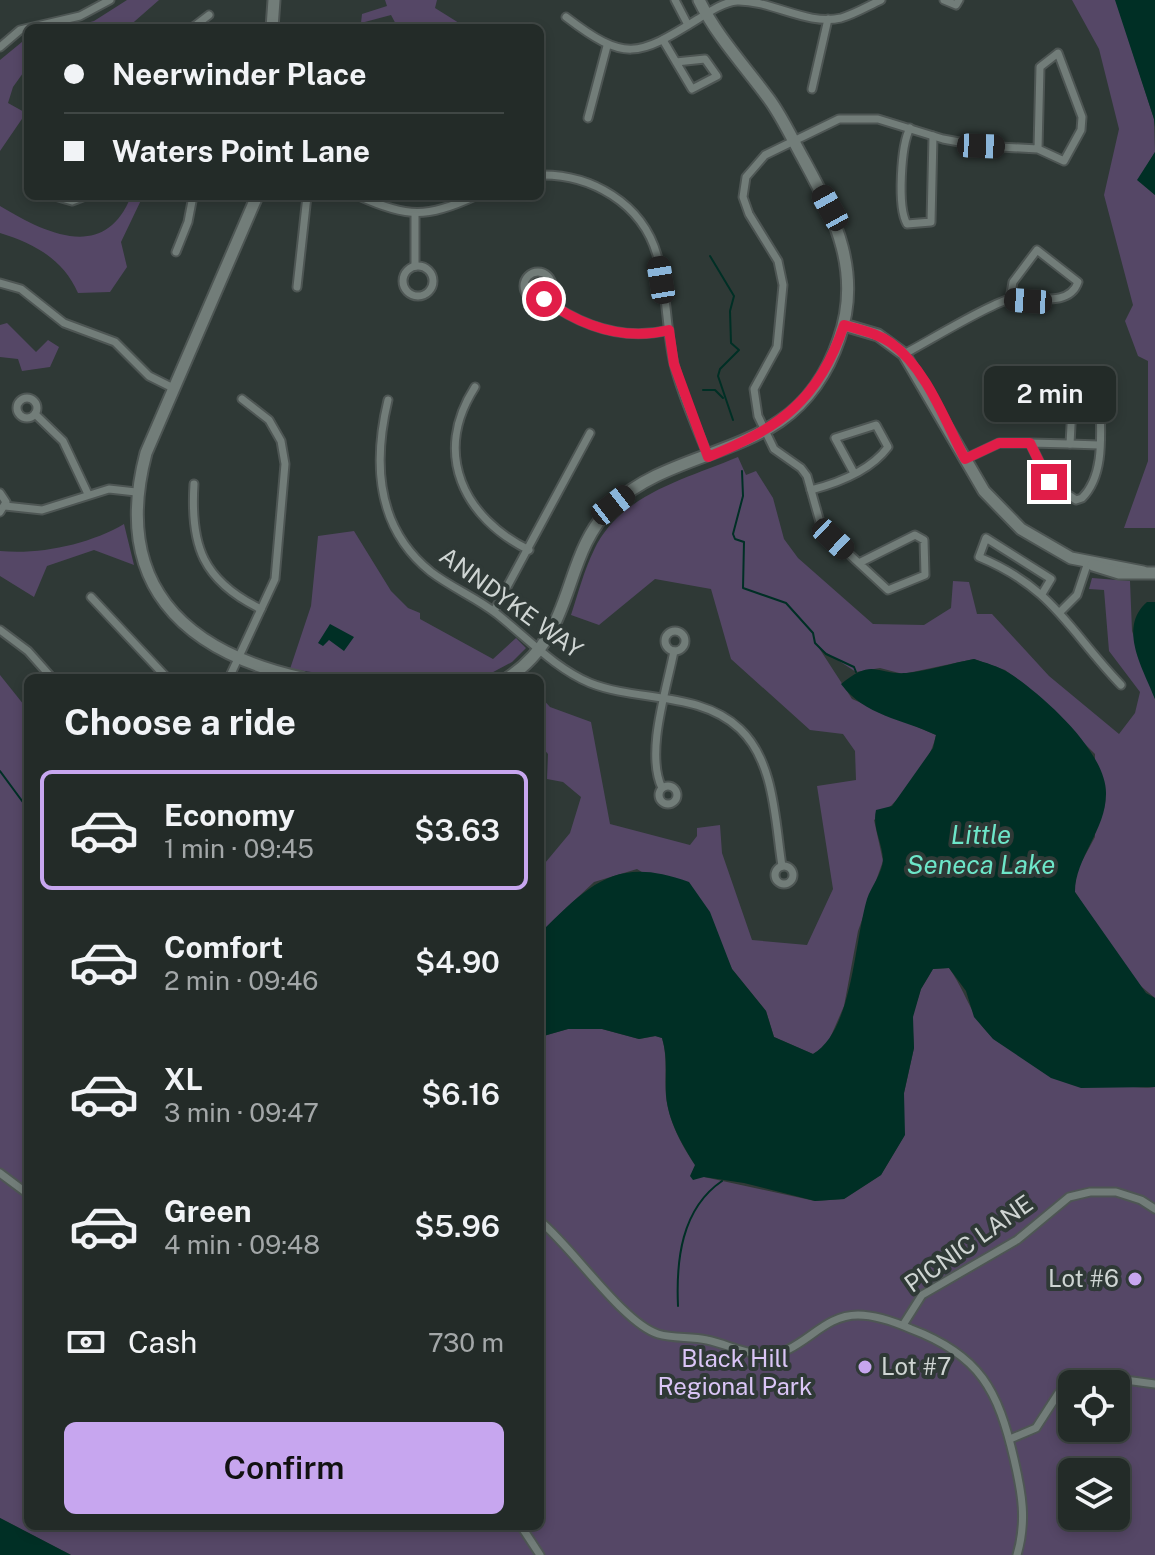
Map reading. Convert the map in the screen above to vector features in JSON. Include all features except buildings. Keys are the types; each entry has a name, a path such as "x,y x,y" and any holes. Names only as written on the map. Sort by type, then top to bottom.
{"street":[{"path":"46,24 80,16 110,0"},
{"path":"272,24 274,0"},
{"path":"675,0 688,25"},
{"path":"513,674 541,650 561,617 579,558 594,528 613,505 651,480 708,457 782,420 813,391 835,351 844,325 849,284 841,236 770,100 699,0"},
{"path":"566,17 607,46 639,48 663,40 728,3 742,1 828,19 848,15 881,0"},
{"path":"944,0 956,5 959,0"},
{"path":"197,24 209,15"},
{"path":"812,89 828,19"},
{"path":"0,47 24,29"},
{"path":"663,40 676,62 692,89 717,76 705,59 676,62"},
{"path":"588,118 607,46"},
{"path":"859,563 915,535 924,540 925,575 888,590 822,529 801,468 774,449 764,431 753,399 754,389 777,347 783,285 778,261 749,214 743,187 753,166 793,139 839,119 878,119 933,136 981,146 1038,149 1064,161 1081,130 1082,117 1058,53 1040,67 1038,149"},
{"path":"910,128 903,141 903,211 907,224 914,226 931,222 933,136"},
{"path":"544,175 562,175 588,181 612,194 633,212 657,255 674,364 708,457"},
{"path":"176,252 188,222 192,200"},
{"path":"256,200 146,453 136,492 140,546 159,592 188,628 237,660 288,674"},
{"path":"297,287 307,200"},
{"path":"368,200 385,208 415,214 447,209 466,200"},
{"path":"415,214 415,266"},
{"path":"904,354 1010,299 1046,302 1073,291 1078,282 1037,250 1013,282 1010,299"},
{"path":"415,266 425,268 433,279 431,289 424,296 409,294 404,286 406,272 415,266"},
{"path":"544,299 551,293 551,278 543,272 534,273 526,278 525,292 531,298 544,299 557,308 618,333 635,335 669,330"},
{"path":"0,283 21,289 64,323 115,342 149,376 173,388"},
{"path":"844,325 878,335 904,354 919,374 989,498 1021,529 1054,550 1088,562 1129,566 1149,572"},
{"path":"475,387 467,400 459,436 461,481 470,502 486,523 529,550"},
{"path":"1030,443 1049,482 1076,500 1087,494 1095,481 1100,389 1073,388 1070,444"},
{"path":"231,674 275,579 285,464 281,441 269,420 242,399"},
{"name":"ANNDYKE WAY","path":"388,400 378,461 381,492 391,521 407,547 428,570 494,611 541,650 592,684 665,699 721,715 740,729 756,749 767,775 782,866"},
{"path":"35,414 63,441 88,494"},
{"path":"811,490 854,473 888,447 876,425 835,438 854,473"},
{"path":"494,611 590,433"},
{"path":"965,459 999,443 1099,445"},
{"path":"194,484 193,523 203,559 226,588 261,609"},
{"path":"0,493 3,509 42,510 109,489 136,492"},
{"path":"1042,594 1051,579 986,538 979,557 1042,594 1061,611 1121,685"},
{"path":"1061,611 1077,595 1088,562"},
{"path":"91,597 163,674"},
{"path":"0,630 28,651 48,674"},
{"path":"662,788 656,777 655,760 674,651"},
{"path":"0,1173 24,1191"},
{"name":"PICNIC LANE","path":"903,1325 922,1295 1017,1240 1069,1197 1090,1192 1116,1192 1141,1200 1155,1209"},
{"path":"544,1225 634,1319 663,1336 706,1339 744,1353 769,1355 788,1349 833,1319 863,1315 903,1325 944,1343 977,1368 997,1399 1010,1439 1024,1510 1017,1555"},
{"path":"1010,1439 1036,1428 1058,1394 1074,1380 1096,1376 1155,1384"},
{"path":"524,1530 540,1555"}],"green space":[{"path":"127,0 159,0 132,24 83,24 94,21"},
{"path":"385,0 437,0 435,8 461,24 396,24 391,15 361,23 362,14 387,6"},
{"path":"1072,0 1116,0 1154,119 1155,152 1138,180 1155,195 1155,528 1124,528 1148,461 1148,361 1138,356 1125,321 1133,305 1104,195 1119,129 1099,49"},
{"path":"24,40 24,72 13,87 8,103 24,112 24,116 0,151 0,60"},
{"path":"129,200 141,200 121,242 127,267 110,292 78,293 64,271 46,254 0,233 0,206 36,225 73,236 90,236 106,230 120,217"},
{"path":"7,323 36,352 48,340 59,347 50,367 22,371 18,359 0,357 0,325"},
{"path":"738,457 746,475 756,471 773,498 784,539 798,558 873,624 924,625 951,608 953,581 969,582 977,614 992,614 1049,676 1119,734 1135,713 1140,692 1109,651 1104,590 1089,589 1092,578 1130,581 1132,631 1155,699 1155,998 1130,977 1075,892 1075,874 1095,837 1095,754 1023,683 1005,670 974,659 903,674 880,668 856,672 819,648 852,699 936,735 933,747 912,782 874,820 883,861 858,931 844,1006 827,1045 813,1054 774,1037 766,1011 732,969 706,912 637,869 594,882 544,929 544,864 570,833 581,797 563,782 547,779 544,700 550,707 591,722 610,824 690,845 697,836 697,828 720,825 722,853 752,940 807,945 833,889 817,786 856,780 855,751 843,734 810,730 731,659 711,589 655,579 599,625 571,615 594,550 606,531 637,502 676,481"},
{"path":"124,524 134,565 94,550 47,566 34,597 0,576 0,551 31,551 64,546 96,537"},
{"path":"354,531 391,591 408,608 420,613 420,619 493,659 516,638 526,648 512,662 490,674 326,674 290,669 311,606 318,536"},
{"name":"Black Hill Regional Park","path":"0,675 24,705 24,1530 544,1530 544,1036 568,1029 602,1029 639,1039 662,1038 666,1096 671,1118 685,1149 704,1177 815,1201 844,1199 881,1175 904,1136 904,1093 914,1048 912,1017 921,989 933,969 949,968 978,1020 1003,1045 1070,1072 1120,1085 1155,1087 1155,1555 71,1555 0,1518"}],"water":[{"path":"1115,0 1155,0 1155,127 1154,119"},
{"path":"1155,152 1155,195 1137,180"},
{"path":"1147,602 1155,602 1155,699 1133,636 1138,612"},
{"path":"330,624 354,637 344,651 329,640 323,646 318,643"},
{"name":"Little Seneca Lake","path":"974,659 1009,673 1054,709 1096,760 1103,778 1105,807 1080,867 1075,892 1146,993 1155,998 1155,1087 1081,1088 1051,1078 993,1039 974,1017 966,991 949,968 933,969 921,989 913,1017 914,1048 904,1093 905,1135 881,1175 844,1199 815,1201 744,1183 704,1177 693,1180 690,1176 695,1165 676,1132 667,1105 662,1038 639,1039 602,1029 568,1029 544,1036 544,929 590,888 623,873 664,874 689,882 710,912 732,969 766,1011 774,1037 813,1054 826,1042 844,1006 867,899 882,864 876,810 892,806 933,748 936,735 873,710 841,684 868,669 896,673 923,671"},
{"path":"0,1518 71,1555 0,1555"}],"waterway":[{"path":"710,256 734,296 730,311 731,343 739,350 720,369 718,376 733,420"},
{"path":"703,390 715,390 723,398"},
{"path":"742,471 743,496 733,534 735,539 744,542 743,588 786,603 813,633 815,643 826,654 854,667 856,672"},
{"path":"0,771 24,804"},
{"path":"678,1306 678,1271 684,1237 698,1206 722,1181"}],"place":[{"name":"Lot #6","path":"1135,1279"},
{"name":"Lot #7","path":"865,1367"}],"route":[{"path":"544,299 602,329 618,333 653,334 669,330 674,364 708,457 764,431 799,406 826,371 844,325 878,335 904,354 919,374 965,459 999,443 1030,443 1049,482"}]}
